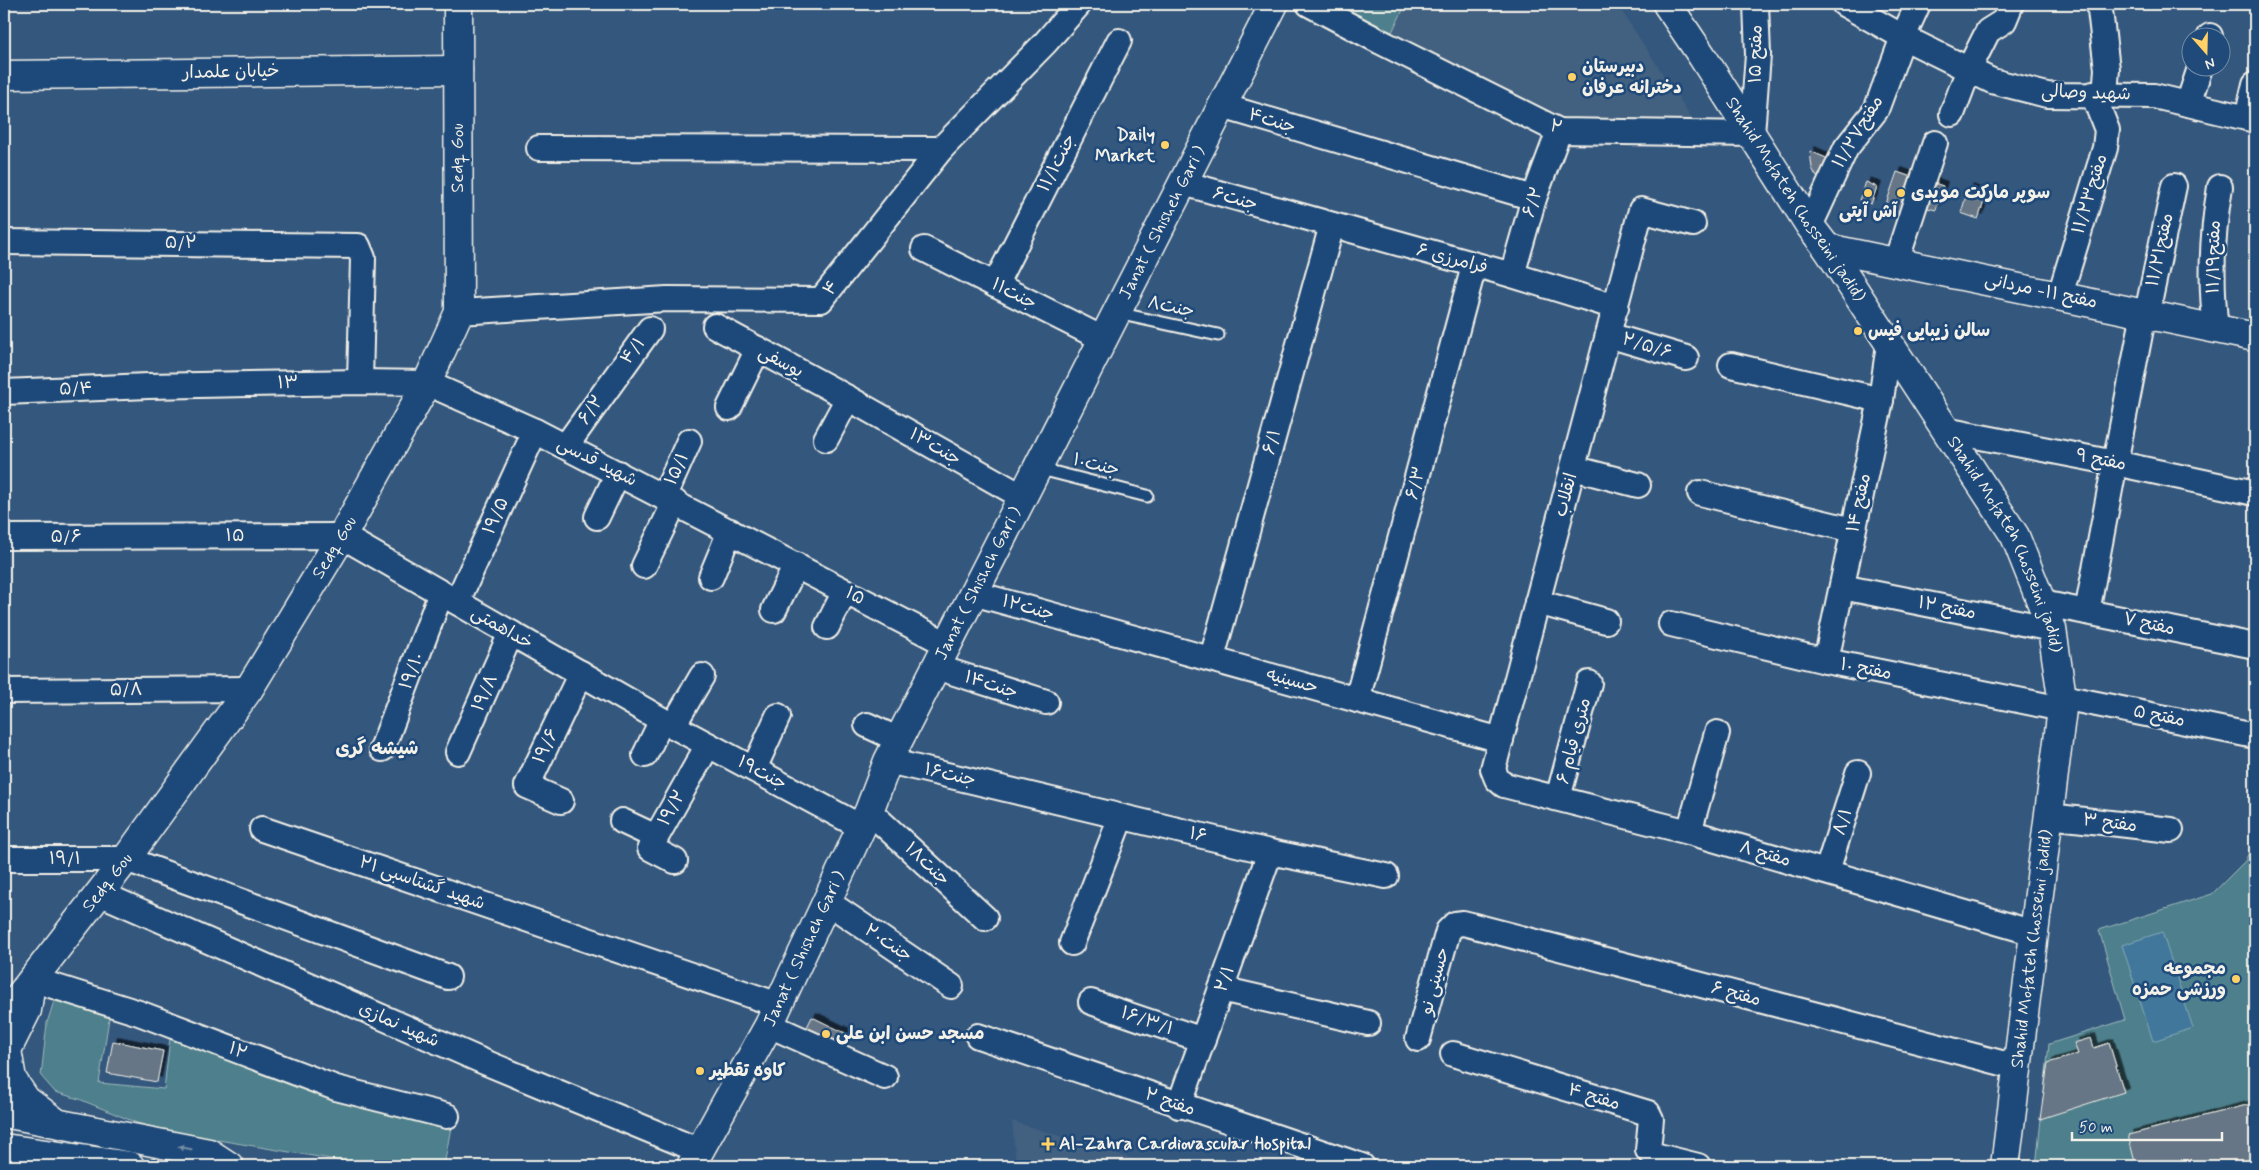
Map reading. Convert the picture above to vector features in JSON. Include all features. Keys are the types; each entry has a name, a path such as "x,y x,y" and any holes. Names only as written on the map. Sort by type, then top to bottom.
{"street":[{"name":"Sedq Gou","path":"4,1016 126,858 249,688 342,536 427,383 459,312 458,4"},
{"name":"۴","path":"459,312 667,299 821,300 941,149 1045,42 1079,4"},
{"name":"Janat ( Shisheh Gari )","path":"696,1158 774,1015 894,751 1274,4"},
{"name":"۲","path":"1309,4 1558,131 1752,134"},
{"name":"مفتح ۱۵","path":"1752,134 1758,55 1756,4"},
{"name":"شهید وصالی","path":"1844,4 1903,37 1992,81 2047,95 2154,96 2251,119"},
{"name":"مفتح۱۱/۲۷","path":"1810,226 1846,148 1876,110 1903,37 1918,4"},
{"path":"1952,114 1969,69 1988,31 2004,21 2011,4"},
{"name":"Shahid Mofateh (hosseini jadid)","path":"1675,6 1810,226 1827,248 2015,536 2052,629 2062,703 2005,1166"},
{"path":"2099,94 2107,70 2100,10"},
{"name":"جنت۱۱/۱","path":"995,285 1120,41"},
{"name":"خیابان علمدار","path":"4,74 458,70"},
{"path":"2188,104 2197,78"},
{"path":"2251,119 2255,84"},
{"name":"مفتح۱۱/۲۳","path":"2060,295 2105,148 2107,130 2099,94"},
{"name":"جنت۴","path":"1222,106 1534,198"},
{"name":"۶/۲","path":"1512,275 1534,198 1558,131"},
{"path":"1896,262 1935,142"},
{"path":"539,148 941,149"},
{"name":"جنت۶","path":"1182,183 1288,214"},
{"name":"مفتح۱۱/۲۱","path":"2087,612 2146,313 2174,186"},
{"name":"مفتح۱۱/۱۹","path":"2216,328 2213,299 2213,224 2220,187"},
{"name":"انقلاب","path":"1497,779 1493,769 1641,210 1692,224"},
{"name":"فرامرزی ۶","path":"1288,214 1512,275 1616,307"},
{"name":"۶/۱","path":"1212,658 1332,225"},
{"name":"۵/۲","path":"4,242 358,246 363,258 360,382"},
{"name":"مفتح ۱۱- مردانی","path":"1827,248 2255,337"},
{"name":"جنت۱۱","path":"924,249 1103,339"},
{"name":"۶/۳","path":"1357,700 1474,266"},
{"name":"یوسفی","path":"715,326 848,398"},
{"name":"۴/۱","path":"616,373 650,329"},
{"name":"۲/۵/۶","path":"1608,335 1686,358"},
{"name":"مفتح ۱۴","path":"1826,661 1881,400 1889,344"},
{"path":"729,408 758,349"},
{"path":"1731,365 1881,400"},
{"name":"۶/۲","path":"566,446 616,373"},
{"name":"۱۳","path":"148,386 360,382 427,383"},
{"name":"شهید قدسی","path":"427,383 535,430 763,548"},
{"name":"۵/۴","path":"4,392 148,386"},
{"path":"826,439 848,398"},
{"name":"جنت۱۳","path":"848,398 1022,497"},
{"name":"۱۹/۵","path":"449,598 535,430"},
{"name":"مفتح ۹","path":"1945,430 2114,471 2255,493"},
{"name":"۱۵/۱","path":"644,566 670,500 689,441"},
{"path":"1573,468 1638,485"},
{"path":"597,517 618,473"},
{"path":"1700,493 1854,530"},
{"path":"711,577 730,531"},
{"name":"۱۵","path":"128,536 342,536"},
{"name":"۵/۶","path":"4,537 128,536"},
{"name":"خداهمتی","path":"342,536 668,723"},
{"name":"۱۵","path":"763,548 845,591 942,656"},
{"path":"774,610 796,565"},
{"name":"مفتح ۱۲","path":"1842,587 2052,629"},
{"path":"827,627 845,591"},
{"name":"جنت۱۲","path":"973,593 1083,624"},
{"name":"۱۹/۱۰","path":"382,749 449,598"},
{"path":"1537,602 1606,621"},
{"name":"مفتح ۷","path":"2042,603 2255,646"},
{"name":"حسینیه","path":"1083,624 1212,658 1501,740"},
{"name":"مفتح ۱۰","path":"1671,624 1826,661 2062,703"},
{"name":"۱۹/۸","path":"458,752 511,634"},
{"name":"جنت۱۴","path":"942,656 1046,702"},
{"name":"۱۹/۶","path":"561,801 527,786 580,673"},
{"path":"645,755 702,676"},
{"name":"۶ متری قیام","path":"1558,798 1589,684"},
{"name":"۵/۸","path":"4,691 249,688"},
{"name":"مفتح ۵","path":"2062,703 2255,736"},
{"path":"754,769 778,716"},
{"name":"جنت۱۹","path":"668,723 754,769 865,818"},
{"name":"جنت۱۶","path":"867,725 894,751 1011,790"},
{"path":"1689,832 1717,733"},
{"name":"۱۹/۲","path":"674,861 650,848 708,744"},
{"name":"۸/۱","path":"1827,871 1858,772"},
{"name":"مفتح ۸","path":"1497,779 1504,785 1689,832 2034,932"},
{"name":"۱۶","path":"1011,790 1270,852 1386,876"},
{"name":"مفتح ۳","path":"2048,816 2171,830"},
{"path":"1072,943 1121,817"},
{"name":"جنت۱۸","path":"865,818 985,918"},
{"path":"622,821 656,837"},
{"name":"شهید گشتاسبی ۲۱","path":"262,829 581,938 774,1015"},
{"name":"۲/۱","path":"1179,1106 1270,852"},
{"path":"126,858 448,976"},
{"name":"۱۹/۱","path":"4,859 126,858"},
{"name":"شهید نمازی","path":"99,894 482,1061 696,1158"},
{"name":"جنت۲۰","path":"826,901 951,986"},
{"name":"مفتح ۶","path":"1455,924 1463,923 2017,1067"},
{"name":"حسینی نو","path":"1418,1039 1448,931 1455,924"},
{"path":"31,979 27,1010 7,1050 12,1079 26,1100 58,1123"},
{"name":"۱۲","path":"31,979 139,1012 336,1088 447,1116"},
{"path":"1221,989 1368,1023"},
{"name":"۱۶/۳/۱","path":"1091,1002 1203,1040"},
{"path":"774,1015 885,1077"},
{"name":"مفتح ۲","path":"978,1036 1179,1106 1362,1166"},
{"name":"مفتح ۴","path":"1453,1054 1648,1113 1651,1119 1648,1150 1654,1155 1698,1166"},
{"path":"4,1113 209,1153 229,1166"},
{"path":"4,1148 130,1166"}],"lane":[{"name":"جنت۸","path":"1116,313 1218,335"},
{"name":"جنت۱۰","path":"1037,468 1147,496"}],"shaded area":[{"name":"دبیرستان دخترانه عرفان","path":"1406,4 1617,4 1694,121 1689,128 1570,123 1392,32"},
{"path":"2162,932 2193,1028 2153,1041 2122,945"},
{"name":"Al-Zahra Cardiovascular Hospital","path":"1012,1121 1155,1166 1016,1166"}],"green space":[{"path":"1333,4 1406,4 1392,32"},
{"path":"2255,839 2255,1166 2036,1166 2049,1044 2125,1020 2099,930 2212,894 2245,861"},
{"path":"54,1001 110,1012 99,1083 164,1089 171,1030 290,1081 451,1127 444,1166 372,1166 177,1133 137,1123 79,1099 55,1092 41,1076 47,1023"}],"building":[{"path":"1810,151 1833,161 1823,181 1816,176 1812,168"},
{"name":"سوپر مارکت مویدی","path":"1897,172 1917,179 1905,213 1885,207"},
{"path":"1925,180 1943,186 1936,210 1916,205"},
{"name":"آش آیتی","path":"1866,182 1877,187 1871,204 1859,200"},
{"path":"1968,189 1986,196 1978,219 1961,213"},
{"name":"مسجد حسن ابن علی","path":"812,1017 847,1034 839,1050 804,1033"},
{"path":"2091,1038 2094,1048 2109,1043 2124,1092 2040,1119 2048,1063 2078,1054 2074,1043"},
{"path":"113,1041 163,1051 157,1082 107,1073"},
{"path":"2255,1103 2255,1166 2136,1166 2128,1135"}],"place":[{"name":"دبیرستان دخترانه عرفان","path":"1572,77"},
{"name":"Daily Market","path":"1165,145"},
{"name":"آش آیتی","path":"1868,193"},
{"name":"سوپر مارکت مویدی","path":"1901,193"},
{"name":"سالن زیبایی فیس","path":"1858,331"},
{"name":"مجموعه ورزشی حمزه","path":"2236,979"},
{"name":"مسجد حسن ابن علی","path":"826,1034"},
{"name":"کاوه تقطیر","path":"700,1071"},
{"name":"Al-Zahra Cardiovascular Hospital","path":"1048,1144"}],"district":[{"name":"شیشه گری","path":"377,748"}]}
